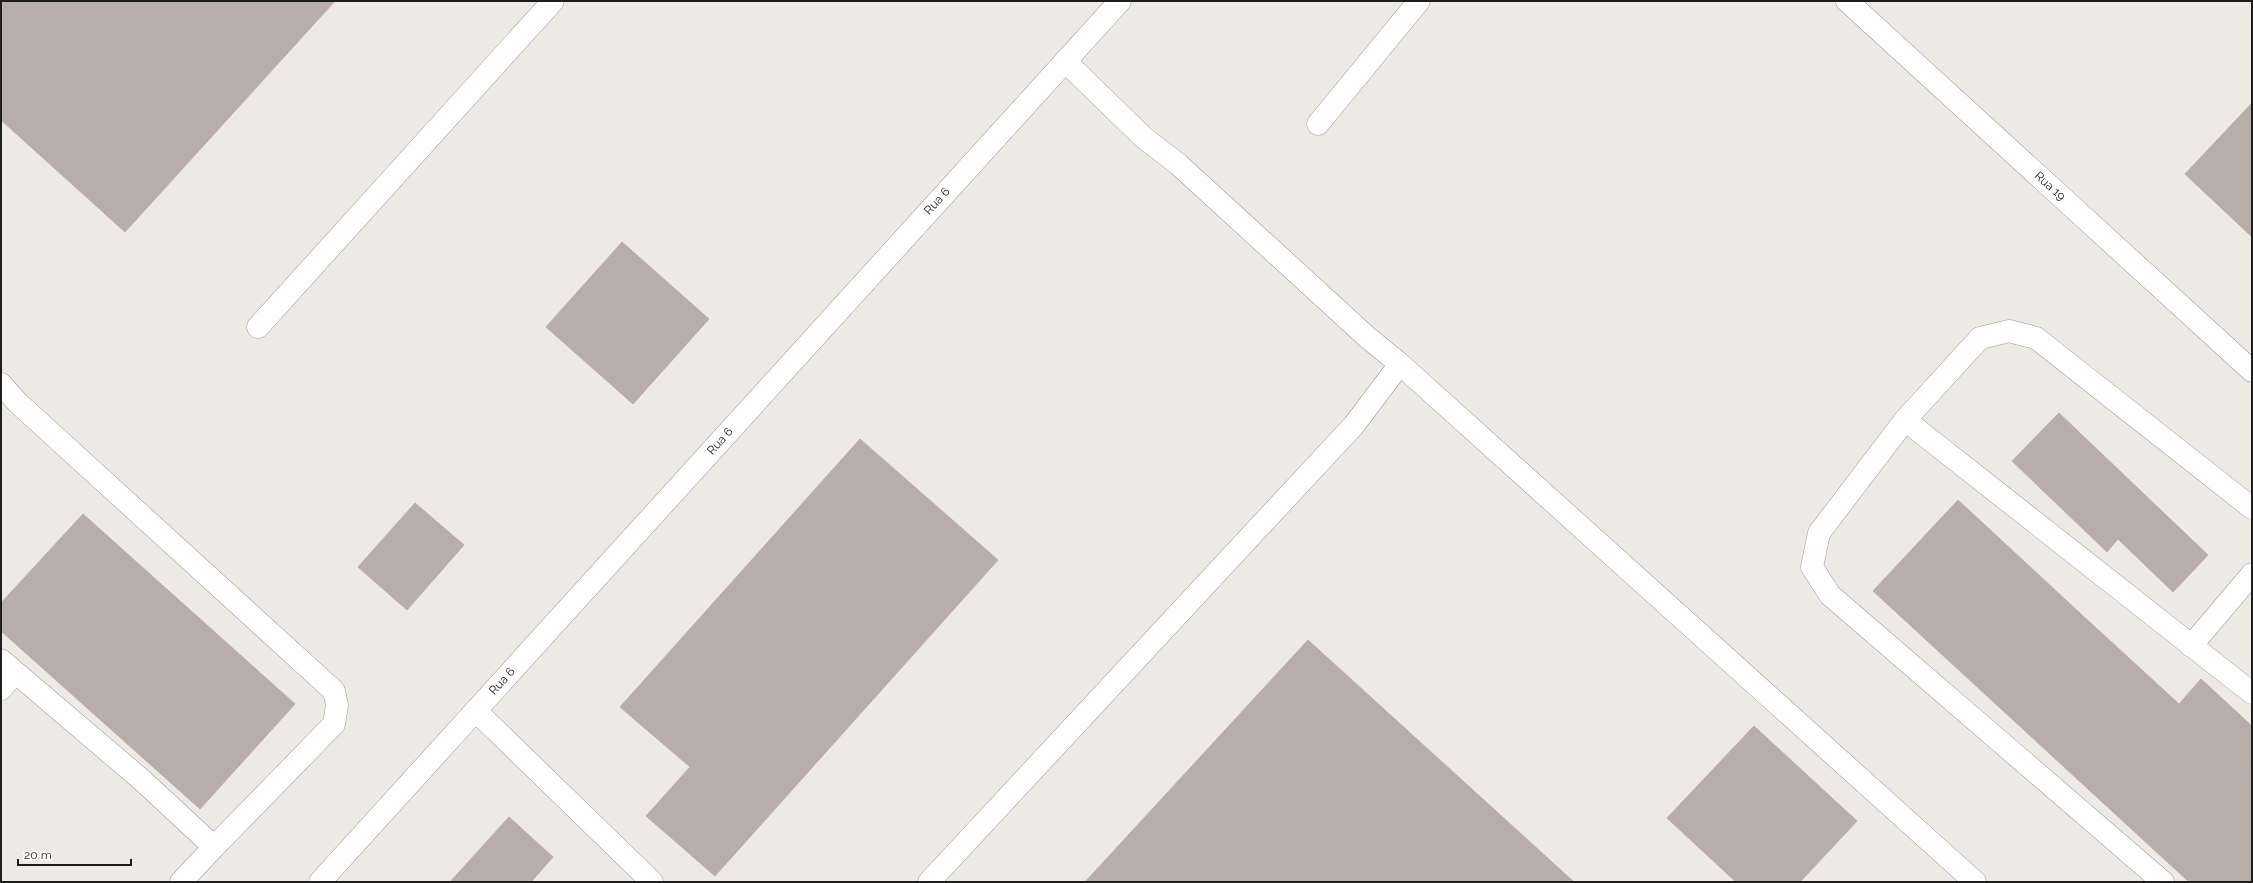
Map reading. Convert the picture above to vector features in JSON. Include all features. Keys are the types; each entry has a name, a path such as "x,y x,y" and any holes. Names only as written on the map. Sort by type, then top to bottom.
{"street":[{"path":"258,327 553,1"},
{"name":"Rua 6","path":"320,882 1120,1"},
{"path":"1318,124 1419,1"},
{"name":"Rua 19","path":"1847,1 2252,371"},
{"path":"1064,61 1143,137 1178,164 1367,337 1400,364 1975,882"},
{"path":"2163,882 1830,595 1812,567 1819,533 1905,420 1980,338 2009,331 2036,338 2252,508"},
{"path":"929,882 1354,425 1400,364"},
{"path":"1,384 18,403 80,461 334,691 337,705 334,724 181,882"},
{"path":"1905,420 2252,693"},
{"path":"2191,646 2252,574"},
{"path":"1,689 8,666 143,781 214,847"},
{"path":"476,711 652,882"}],"building":[{"path":"1,1 335,1 125,232 1,120"},
{"path":"2252,103 2252,237 2185,174"},
{"path":"622,242 709,319 633,404 546,327"},
{"path":"2059,413 2208,555 2173,592 2118,539 2107,552 2012,461"},
{"path":"860,439 998,560 715,876 646,816 690,767 620,707"},
{"path":"1958,500 2082,615 2061,638 2158,726 2179,704 2252,770 2252,880 2250,882 2189,882 1873,591"},
{"path":"415,503 464,545 407,610 358,567"},
{"path":"83,514 295,704 200,809 1,631 1,603"},
{"path":"2082,615 2179,704 2158,726 2061,638"},
{"path":"1308,640 1574,882 1085,882"},
{"path":"2201,679 2252,726 2252,770 2179,704"},
{"path":"1754,726 1857,821 1800,882 1736,882 1667,818"},
{"path":"509,817 553,857 531,882 450,882"}]}
